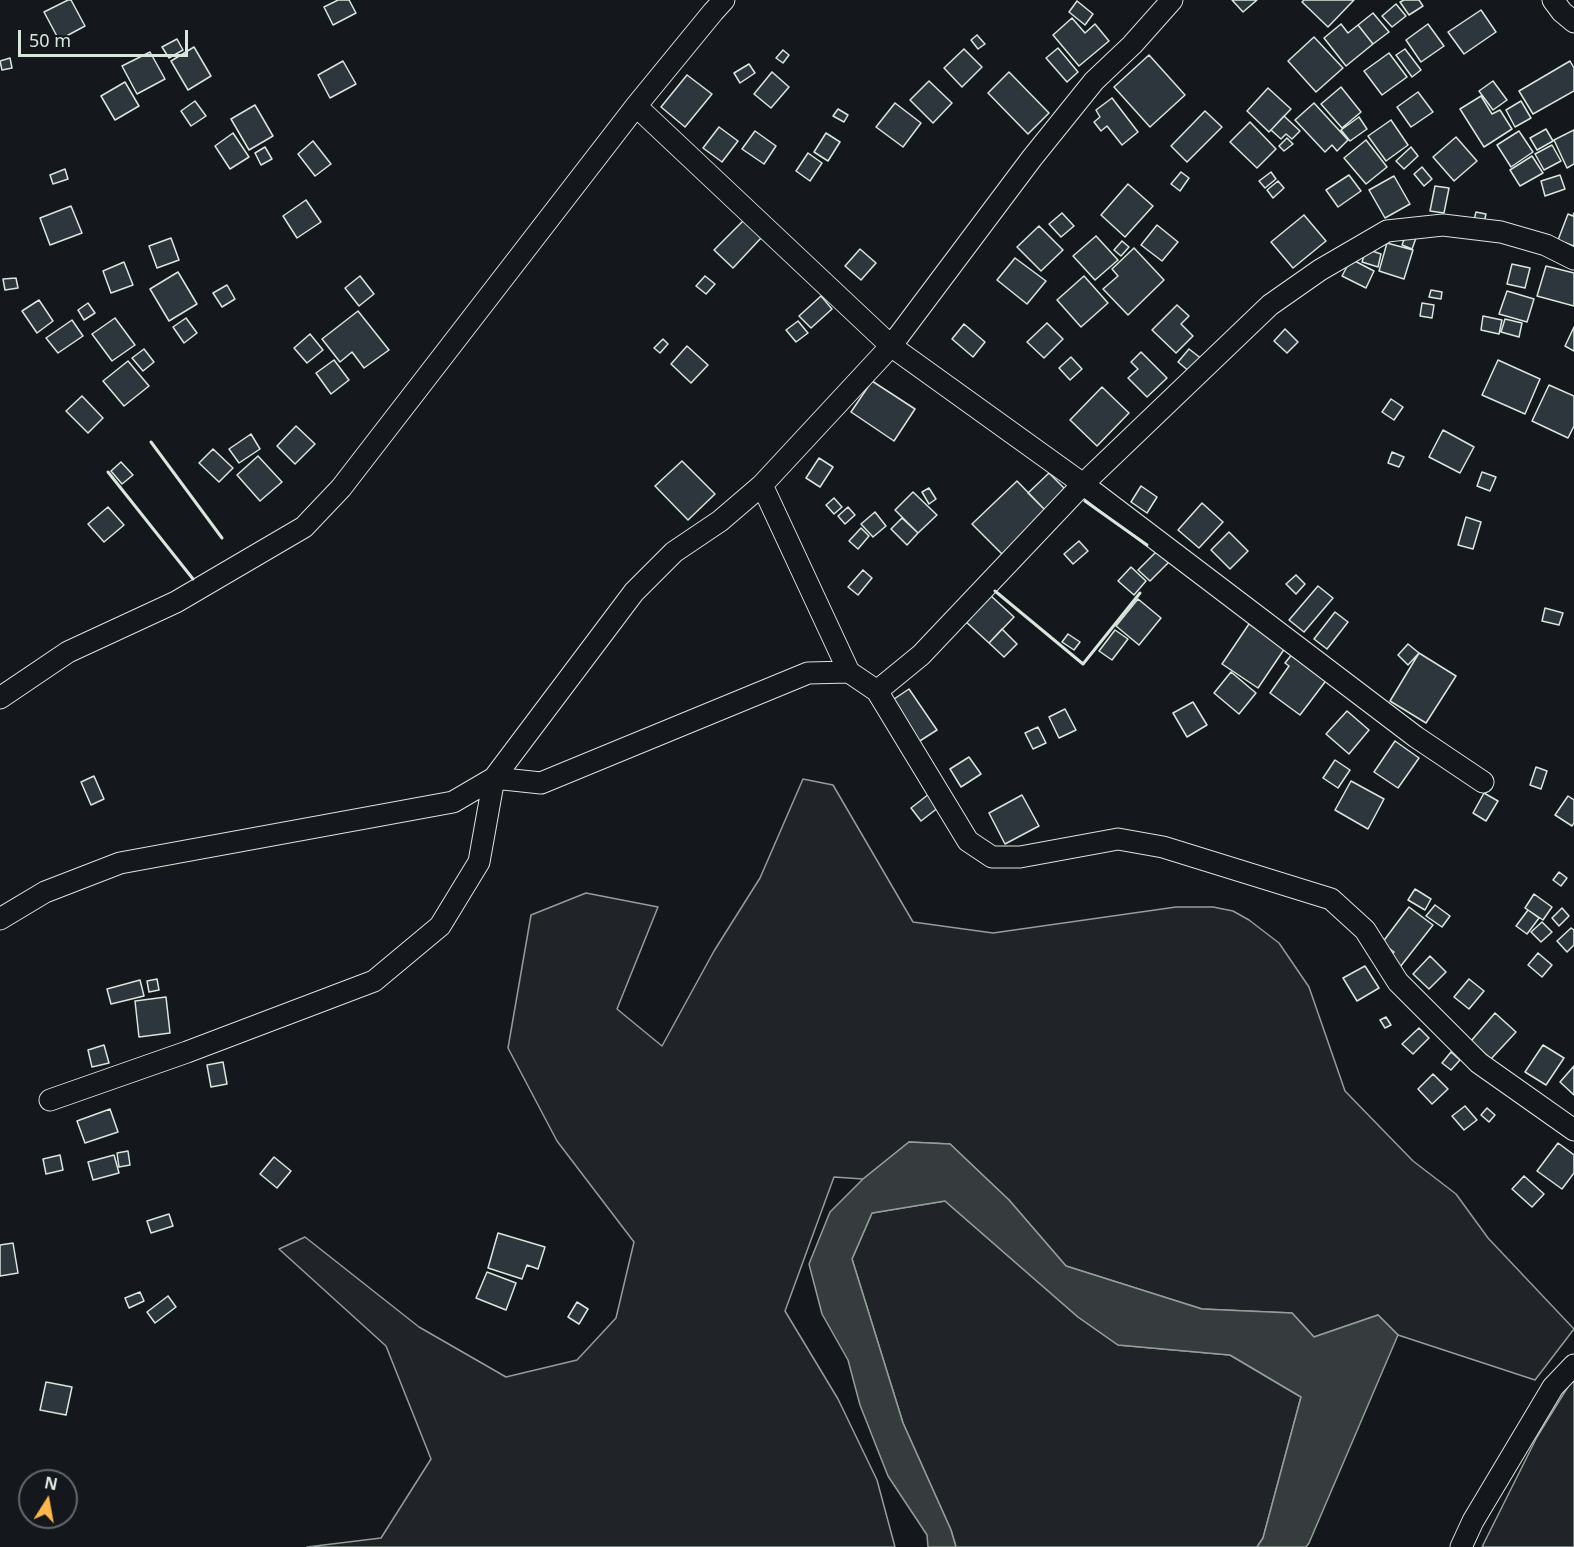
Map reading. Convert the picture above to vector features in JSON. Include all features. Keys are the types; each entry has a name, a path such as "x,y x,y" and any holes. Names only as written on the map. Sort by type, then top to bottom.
{"street":[{"path":"0,698 68,652 176,602 304,527 341,488 636,106 724,0"},
{"path":"0,919 45,892 120,863 453,802 494,778 634,592 674,552 720,521 762,485 891,346 1032,158 1094,81 1132,45 1172,0"},
{"path":"1553,0 1574,22"},
{"path":"636,106 891,346 1083,483 1416,737 1483,782"},
{"path":"877,691 921,655 1083,483 1269,305 1320,270 1387,231 1443,225 1501,232 1546,245 1574,259"},
{"path":"762,485 849,672 877,691 968,841 992,857 1020,856 1118,839 1163,847 1331,898 1365,930 1398,982 1479,1063 1574,1130"},
{"path":"494,778 541,783 808,673 849,672"},
{"path":"50,1100 187,1052 374,981 440,926 479,862 494,778"},
{"path":"1461,1547 1473,1521 1552,1387 1574,1365"}],"shaded area":[{"path":"803,779 833,785 913,922 993,933 1176,907 1213,907 1233,911 1279,943 1309,987 1345,1091 1413,1161 1456,1194 1488,1238 1574,1329 1535,1380 1398,1335 1378,1315 1314,1337 1292,1313 1202,1309 1066,1266 1009,1200 950,1144 909,1142 863,1179 834,1177 785,1311 838,1399 877,1480 895,1547 307,1547 381,1538 431,1459 386,1346 279,1249 305,1237 419,1327 506,1377 577,1360 616,1318 634,1242 557,1141 508,1048 531,915 586,893 658,907 617,1009 662,1046 714,951 760,878"},
{"path":"909,1142 950,1144 1009,1200 1066,1266 1202,1309 1292,1313 1314,1337 1378,1315 1398,1335 1306,1547 1257,1547 1263,1538 1301,1397 1230,1355 1118,1345 1078,1317 945,1201 872,1213 852,1259 903,1423 951,1530 956,1547 928,1547 927,1535 888,1476 860,1405 848,1360 822,1314 809,1264 830,1212 863,1179"},
{"path":"945,1201 1078,1317 1118,1345 1230,1355 1301,1397 1263,1538 1257,1547 956,1547 951,1530 903,1423 852,1259 872,1213"},
{"path":"1574,1377 1574,1547 1482,1547 1537,1437"}],"building":[{"path":"71,0 85,26 59,40 44,12"},
{"path":"338,0 349,0 356,13 333,25 324,7"},
{"path":"1232,0 1257,0 1243,12"},
{"path":"1304,0 1354,0 1328,27 1302,2"},
{"path":"1419,0 1423,6 1409,15 1400,2"},
{"path":"1077,1 1093,14 1085,25 1069,12"},
{"path":"1396,4 1406,16 1392,27 1382,16"},
{"path":"1481,10 1496,32 1464,54 1448,32"},
{"path":"1373,13 1389,32 1373,44 1358,25"},
{"path":"1072,18 1085,33 1095,24 1109,41 1079,66 1053,35"},
{"path":"1341,24 1348,33 1358,25 1373,44 1346,66 1324,38"},
{"path":"1428,24 1444,46 1421,62 1406,40"},
{"path":"977,35 985,44 978,49 971,40"},
{"path":"1314,37 1343,68 1316,92 1288,61"},
{"path":"177,39 183,50 169,58 162,47"},
{"path":"194,47 211,76 188,90 171,61"},
{"path":"1058,48 1078,72 1067,82 1046,58"},
{"path":"964,49 982,67 962,87 944,68"},
{"path":"1405,49 1421,70 1412,77 1396,55"},
{"path":"783,50 789,55 783,63 776,58"},
{"path":"150,52 165,79 137,94 122,66"},
{"path":"1389,53 1407,77 1382,95 1364,71"},
{"path":"1149,55 1185,95 1150,127 1114,87"},
{"path":"10,58 12,68 2,70 0,61"},
{"path":"343,61 356,84 330,98 318,75"},
{"path":"1570,61 1574,68 1574,91 1533,114 1519,91"},
{"path":"749,64 755,73 740,83 734,73"},
{"path":"772,72 789,87 771,108 754,94"},
{"path":"1009,72 1049,113 1028,134 988,93"},
{"path":"687,75 712,94 685,127 661,107"},
{"path":"929,81 952,103 933,123 910,100"},
{"path":"1493,81 1507,100 1493,110 1479,91"},
{"path":"125,82 139,106 115,120 101,96"},
{"path":"1341,87 1361,112 1342,128 1321,104"},
{"path":"1268,88 1291,109 1269,132 1247,111"},
{"path":"1418,92 1433,112 1411,127 1397,107"},
{"path":"1481,96 1492,114 1500,110 1512,129 1484,147 1460,109"},
{"path":"1112,98 1138,132 1122,145 1107,126 1101,131 1094,122 1100,117 1096,110"},
{"path":"195,101 206,116 191,126 181,111"},
{"path":"1521,101 1531,118 1515,127 1506,110"},
{"path":"895,103 921,123 903,147 876,127"},
{"path":"1314,103 1348,140 1337,151 1332,145 1325,152 1295,120"},
{"path":"255,105 273,136 249,150 231,119"},
{"path":"838,109 848,115 844,122 833,116"},
{"path":"1205,111 1222,127 1187,162 1171,146"},
{"path":"1284,116 1300,131 1292,139 1286,134 1281,139 1271,130"},
{"path":"1359,117 1367,129 1350,141 1341,130"},
{"path":"1391,120 1408,145 1386,161 1368,136"},
{"path":"1250,122 1276,149 1257,168 1230,142"},
{"path":"719,127 738,141 722,162 703,148"},
{"path":"1546,129 1553,141 1537,150 1530,138"},
{"path":"1574,130 1574,164 1567,168 1554,140"},
{"path":"755,131 776,146 764,164 742,149"},
{"path":"1519,131 1533,152 1511,167 1497,145"},
{"path":"233,133 249,157 230,169 215,146"},
{"path":"826,133 840,142 828,161 814,152"},
{"path":"1456,137 1477,161 1454,181 1433,157"},
{"path":"1287,138 1293,144 1284,151 1279,146"},
{"path":"1366,140 1387,167 1366,184 1344,158"},
{"path":"313,141 331,164 315,176 298,154"},
{"path":"1552,145 1561,161 1544,170 1535,154"},
{"path":"265,147 272,159 261,165 255,153"},
{"path":"1411,147 1418,156 1404,169 1396,161"},
{"path":"808,153 822,163 810,181 796,171"},
{"path":"1532,156 1543,173 1520,186 1510,170"},
{"path":"1422,167 1432,179 1424,186 1414,174"},
{"path":"65,169 68,179 53,184 50,175"},
{"path":"1181,172 1189,178 1180,191 1171,184"},
{"path":"1271,172 1276,179 1265,188 1259,181"},
{"path":"1349,175 1361,191 1338,207 1326,190"},
{"path":"1560,175 1565,189 1545,196 1541,181"},
{"path":"1394,176 1410,204 1385,218 1369,190"},
{"path":"1278,181 1284,188 1273,198 1267,190"},
{"path":"1128,184 1153,206 1125,237 1101,215"},
{"path":"1435,186 1449,188 1444,213 1430,211"},
{"path":"306,200 321,222 297,238 283,216"},
{"path":"71,206 82,233 50,245 40,218"},
{"path":"1476,212 1486,214 1484,223 1474,220"},
{"path":"1062,213 1074,226 1061,237 1049,224"},
{"path":"1574,213 1574,246 1558,240 1568,214 1573,216"},
{"path":"1304,215 1326,241 1293,268 1271,242"},
{"path":"744,220 762,237 733,268 714,250"},
{"path":"1157,225 1178,242 1162,261 1141,245"},
{"path":"1039,226 1063,250 1041,271 1017,247"},
{"path":"1406,234 1416,238 1412,249 1402,245"},
{"path":"1096,236 1118,260 1095,280 1073,256"},
{"path":"171,238 179,260 157,268 149,246"},
{"path":"1122,241 1129,247 1121,256 1114,250"},
{"path":"1387,243 1413,250 1404,279 1379,271"},
{"path":"1134,248 1164,280 1128,315 1103,289 1118,276 1112,269"},
{"path":"860,249 876,263 861,280 845,266"},
{"path":"1366,249 1381,254 1378,267 1362,262"},
{"path":"1015,258 1046,281 1027,304 997,280"},
{"path":"1351,259 1374,271 1366,288 1342,276"},
{"path":"124,262 133,285 111,293 103,271"},
{"path":"1512,264 1530,268 1525,288 1507,284"},
{"path":"1546,266 1574,273 1574,306 1537,296"},
{"path":"178,272 197,304 169,321 150,289"},
{"path":"360,276 374,294 359,306 345,288"},
{"path":"705,276 715,284 706,294 696,286"},
{"path":"1084,276 1108,303 1081,327 1057,300"},
{"path":"16,278 18,288 5,290 3,279"},
{"path":"227,285 235,299 222,307 213,293"},
{"path":"1431,290 1442,292 1441,299 1429,297"},
{"path":"1507,291 1534,299 1527,322 1499,314"},
{"path":"821,296 832,309 811,328 799,316"},
{"path":"39,300 53,321 37,333 22,311"},
{"path":"88,303 95,313 84,320 78,310"},
{"path":"1422,303 1434,305 1432,318 1420,316"},
{"path":"1177,305 1189,316 1181,324 1193,336 1176,353 1152,330"},
{"path":"358,311 389,350 364,368 352,352 340,362 322,339"},
{"path":"1483,316 1502,320 1499,334 1481,330"},
{"path":"115,318 135,345 112,361 92,334"},
{"path":"186,318 197,333 184,343 173,327"},
{"path":"1505,319 1522,323 1519,337 1501,332"},
{"path":"72,320 83,336 58,353 46,338"},
{"path":"798,321 808,333 796,342 786,330"},
{"path":"1047,323 1063,339 1044,358 1027,342"},
{"path":"964,324 985,342 973,357 952,339"},
{"path":"1574,327 1574,351 1565,346"},
{"path":"1285,329 1298,342 1287,353 1274,341"},
{"path":"310,334 323,350 307,363 294,348"},
{"path":"663,339 668,344 660,353 654,348"},
{"path":"687,346 708,365 691,383 671,364"},
{"path":"144,349 154,362 143,371 132,358"},
{"path":"1189,349 1202,359 1190,372 1178,362"},
{"path":"1141,352 1167,378 1147,397 1128,378 1138,369 1131,362"},
{"path":"1071,357 1082,369 1070,380 1059,368"},
{"path":"334,360 349,380 331,394 316,373"},
{"path":"1498,360 1540,379 1525,414 1482,395"},
{"path":"128,361 149,386 124,406 103,381"},
{"path":"872,381 915,409 894,441 851,412"},
{"path":"1549,385 1574,396 1574,426 1568,438 1532,421"},
{"path":"1102,387 1129,413 1097,446 1070,420"},
{"path":"82,396 103,418 88,433 66,411"},
{"path":"1391,399 1403,407 1394,420 1382,412"},
{"path":"296,426 315,444 295,464 277,446"},
{"path":"1443,430 1474,447 1460,473 1429,457"},
{"path":"251,434 260,449 239,463 229,449"},
{"path":"213,449 233,468 219,482 199,463"},
{"path":"1392,452 1404,457 1399,467 1388,463"},
{"path":"258,456 282,482 260,501 237,475"},
{"path":"819,458 833,467 820,487 806,478"},
{"path":"682,461 715,494 688,520 655,486"},
{"path":"121,462 133,475 122,484 111,471"},
{"path":"1482,472 1496,477 1490,491 1477,486"},
{"path":"1049,473 1068,492 1047,512 1028,493"},
{"path":"1017,481 1047,512 1003,555 972,524"},
{"path":"1141,486 1157,497 1147,513 1131,502"},
{"path":"929,488 936,499 929,504 922,492"},
{"path":"913,492 937,515 918,533 895,510"},
{"path":"834,498 842,507 834,514 826,505"},
{"path":"1202,503 1223,522 1199,548 1178,530"},
{"path":"108,507 124,525 104,542 88,524"},
{"path":"848,507 855,515 845,524 838,516"},
{"path":"875,512 886,526 873,537 861,524"},
{"path":"1466,517 1481,522 1473,549 1458,545"},
{"path":"902,518 918,533 907,545 891,529"},
{"path":"861,528 869,536 858,549 849,541"},
{"path":"1229,532 1248,551 1230,569 1211,550"},
{"path":"1079,541 1088,551 1073,564 1064,554"},
{"path":"1158,550 1170,561 1150,581 1138,570"},
{"path":"1131,567 1146,581 1134,595 1118,581"},
{"path":"863,570 872,578 858,595 848,587"},
{"path":"1296,575 1305,584 1296,594 1286,584"},
{"path":"1318,586 1333,598 1304,632 1289,620"},
{"path":"990,595 1014,617 989,643 965,621"},
{"path":"1138,599 1161,618 1139,645 1116,626"},
{"path":"1545,608 1563,613 1559,625 1542,621"},
{"path":"1335,612 1348,622 1327,649 1314,639"},
{"path":"1249,624 1285,648 1258,688 1222,664"},
{"path":"1002,629 1017,644 1004,657 989,643"},
{"path":"1115,630 1128,639 1112,660 1099,651"},
{"path":"1068,634 1080,642 1074,650 1062,642"},
{"path":"1408,644 1419,653 1408,665 1398,655"},
{"path":"1293,653 1328,678 1300,715 1270,693 1289,666 1285,663"},
{"path":"1419,653 1456,676 1426,723 1390,701"},
{"path":"1231,672 1256,693 1239,714 1214,693"},
{"path":"909,689 937,730 915,744 888,703"},
{"path":"1193,702 1207,725 1187,737 1173,713"},
{"path":"1065,709 1076,730 1059,738 1049,717"},
{"path":"1347,711 1369,730 1349,754 1326,734"},
{"path":"1038,727 1046,743 1033,749 1025,733"},
{"path":"1395,741 1419,758 1398,788 1374,772"},
{"path":"969,757 981,774 961,787 950,769"},
{"path":"1335,760 1350,770 1338,788 1323,778"},
{"path":"1536,767 1547,771 1541,789 1530,785"},
{"path":"94,776 104,799 91,805 81,782"},
{"path":"1351,781 1384,799 1368,829 1335,810"},
{"path":"1484,793 1498,801 1486,821 1473,813"},
{"path":"929,794 939,807 921,821 911,808"},
{"path":"1022,795 1039,826 1005,844 989,813"},
{"path":"1568,796 1574,800 1572,826 1555,815"},
{"path":"1559,872 1567,878 1561,886 1553,880"},
{"path":"1415,889 1431,899 1425,910 1408,900"},
{"path":"1534,894 1552,907 1543,920 1525,908"},
{"path":"1435,905 1450,916 1442,927 1426,916"},
{"path":"1409,907 1433,925 1400,967 1388,959 1394,952 1382,943"},
{"path":"1562,908 1569,916 1559,926 1552,918"},
{"path":"1528,910 1539,918 1527,934 1516,926"},
{"path":"1542,922 1552,932 1541,942 1531,932"},
{"path":"1571,928 1574,930 1574,945 1567,952 1557,941"},
{"path":"1538,953 1552,965 1542,977 1528,965"},
{"path":"1430,956 1446,972 1429,989 1413,974"},
{"path":"1365,966 1379,988 1357,1001 1343,978"},
{"path":"157,979 159,990 149,992 147,981"},
{"path":"1469,979 1484,991 1469,1009 1454,997"},
{"path":"140,980 144,996 111,1004 107,989"},
{"path":"166,997 170,1033 139,1037 135,1001"},
{"path":"1495,1013 1516,1032 1491,1059 1471,1041"},
{"path":"1386,1017 1391,1025 1385,1028 1380,1020"},
{"path":"1419,1028 1429,1038 1413,1054 1402,1044"},
{"path":"104,1045 109,1063 92,1067 88,1050"},
{"path":"1543,1045 1564,1058 1546,1085 1525,1072"},
{"path":"1451,1052 1460,1060 1451,1070 1442,1063"},
{"path":"223,1062 227,1084 211,1087 207,1065"},
{"path":"1574,1066 1574,1095 1560,1082"},
{"path":"1433,1074 1448,1089 1432,1104 1418,1089"},
{"path":"1465,1106 1477,1120 1464,1130 1452,1116"},
{"path":"1487,1108 1495,1115 1489,1122 1481,1115"},
{"path":"110,1109 118,1132 85,1143 77,1121"},
{"path":"1558,1143 1574,1155 1574,1173 1562,1189 1537,1171"},
{"path":"128,1151 130,1165 119,1167 117,1153"},
{"path":"60,1155 63,1170 46,1174 43,1159"},
{"path":"114,1155 119,1173 93,1180 88,1162"},
{"path":"274,1157 291,1171 277,1188 260,1174"},
{"path":"1524,1176 1544,1194 1532,1207 1512,1189"},
{"path":"169,1214 173,1226 151,1233 147,1221"},
{"path":"498,1233 545,1247 538,1269 527,1265 522,1279 488,1268"},
{"path":"13,1243 18,1273 0,1276 0,1245"},
{"path":"487,1272 516,1283 506,1310 476,1298"},
{"path":"140,1292 144,1301 129,1308 125,1298"},
{"path":"168,1296 176,1307 155,1323 147,1312"},
{"path":"577,1302 588,1309 579,1324 568,1317"},
{"path":"46,1382 72,1387 66,1415 40,1410"}],"wall":[{"path":"151,442 222,538"},
{"path":"108,472 193,579"},
{"path":"1085,501 1147,545"},
{"path":"995,591 1083,664 1140,593"}]}
